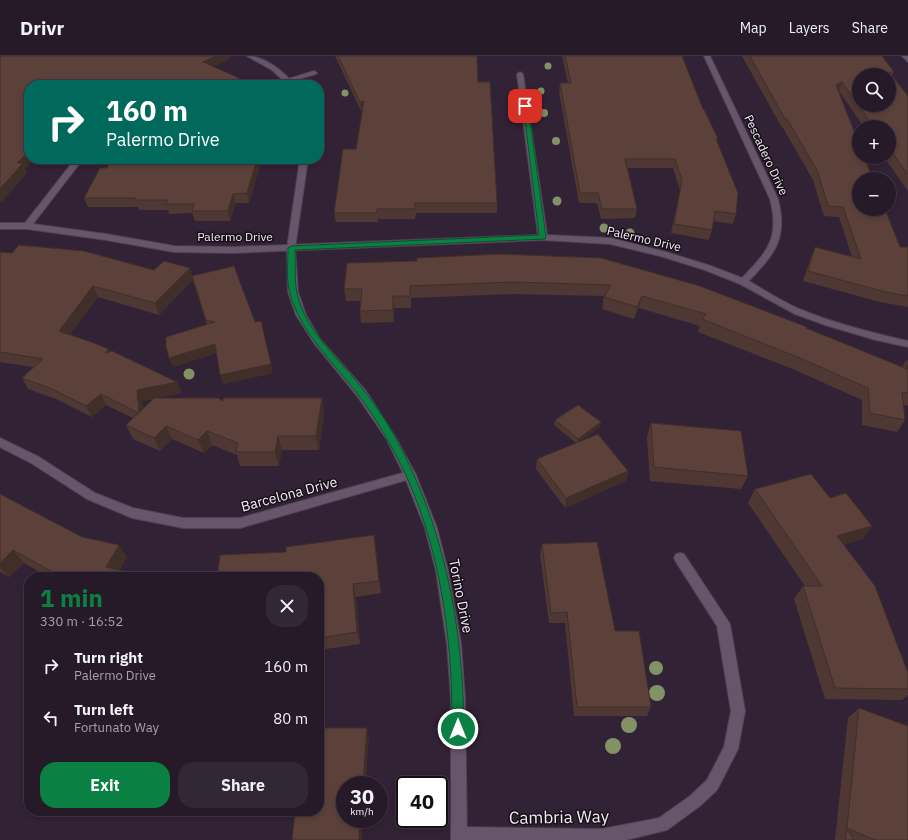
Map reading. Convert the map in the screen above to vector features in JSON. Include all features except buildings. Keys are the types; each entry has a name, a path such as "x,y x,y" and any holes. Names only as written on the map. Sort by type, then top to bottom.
{"street":[{"path":"250,56 274,69 288,80"},
{"name":"Pescadero Drive","path":"707,56 774,199 778,212 779,225 777,238 766,257 743,282"},
{"path":"905,56 908,60"},
{"path":"295,80 314,73"},
{"path":"520,74 543,237"},
{"path":"27,226 76,164"},
{"name":"Torino Drive","path":"303,164 291,248 293,292 302,315 317,341 362,394 391,438 410,475 430,528 438,557 454,644 458,699 459,837"},
{"name":"Palermo Drive","path":"0,226 27,226 106,237 174,249 233,250 543,237 610,241 663,254 708,268 743,282 798,312 828,323 876,337 908,344"},
{"name":"Barcelona Drive","path":"0,442 35,460 91,496 132,513 183,523 240,523 410,475"},
{"name":"Cambria Way","path":"459,837 602,837 662,825 695,801 712,785 731,749 738,711 722,624 680,558"}],"route":[{"path":"458,729 458,699 454,644 442,571 430,528 410,475 391,438 362,394 317,341 302,315 293,292 291,248 543,237 525,106"}]}
